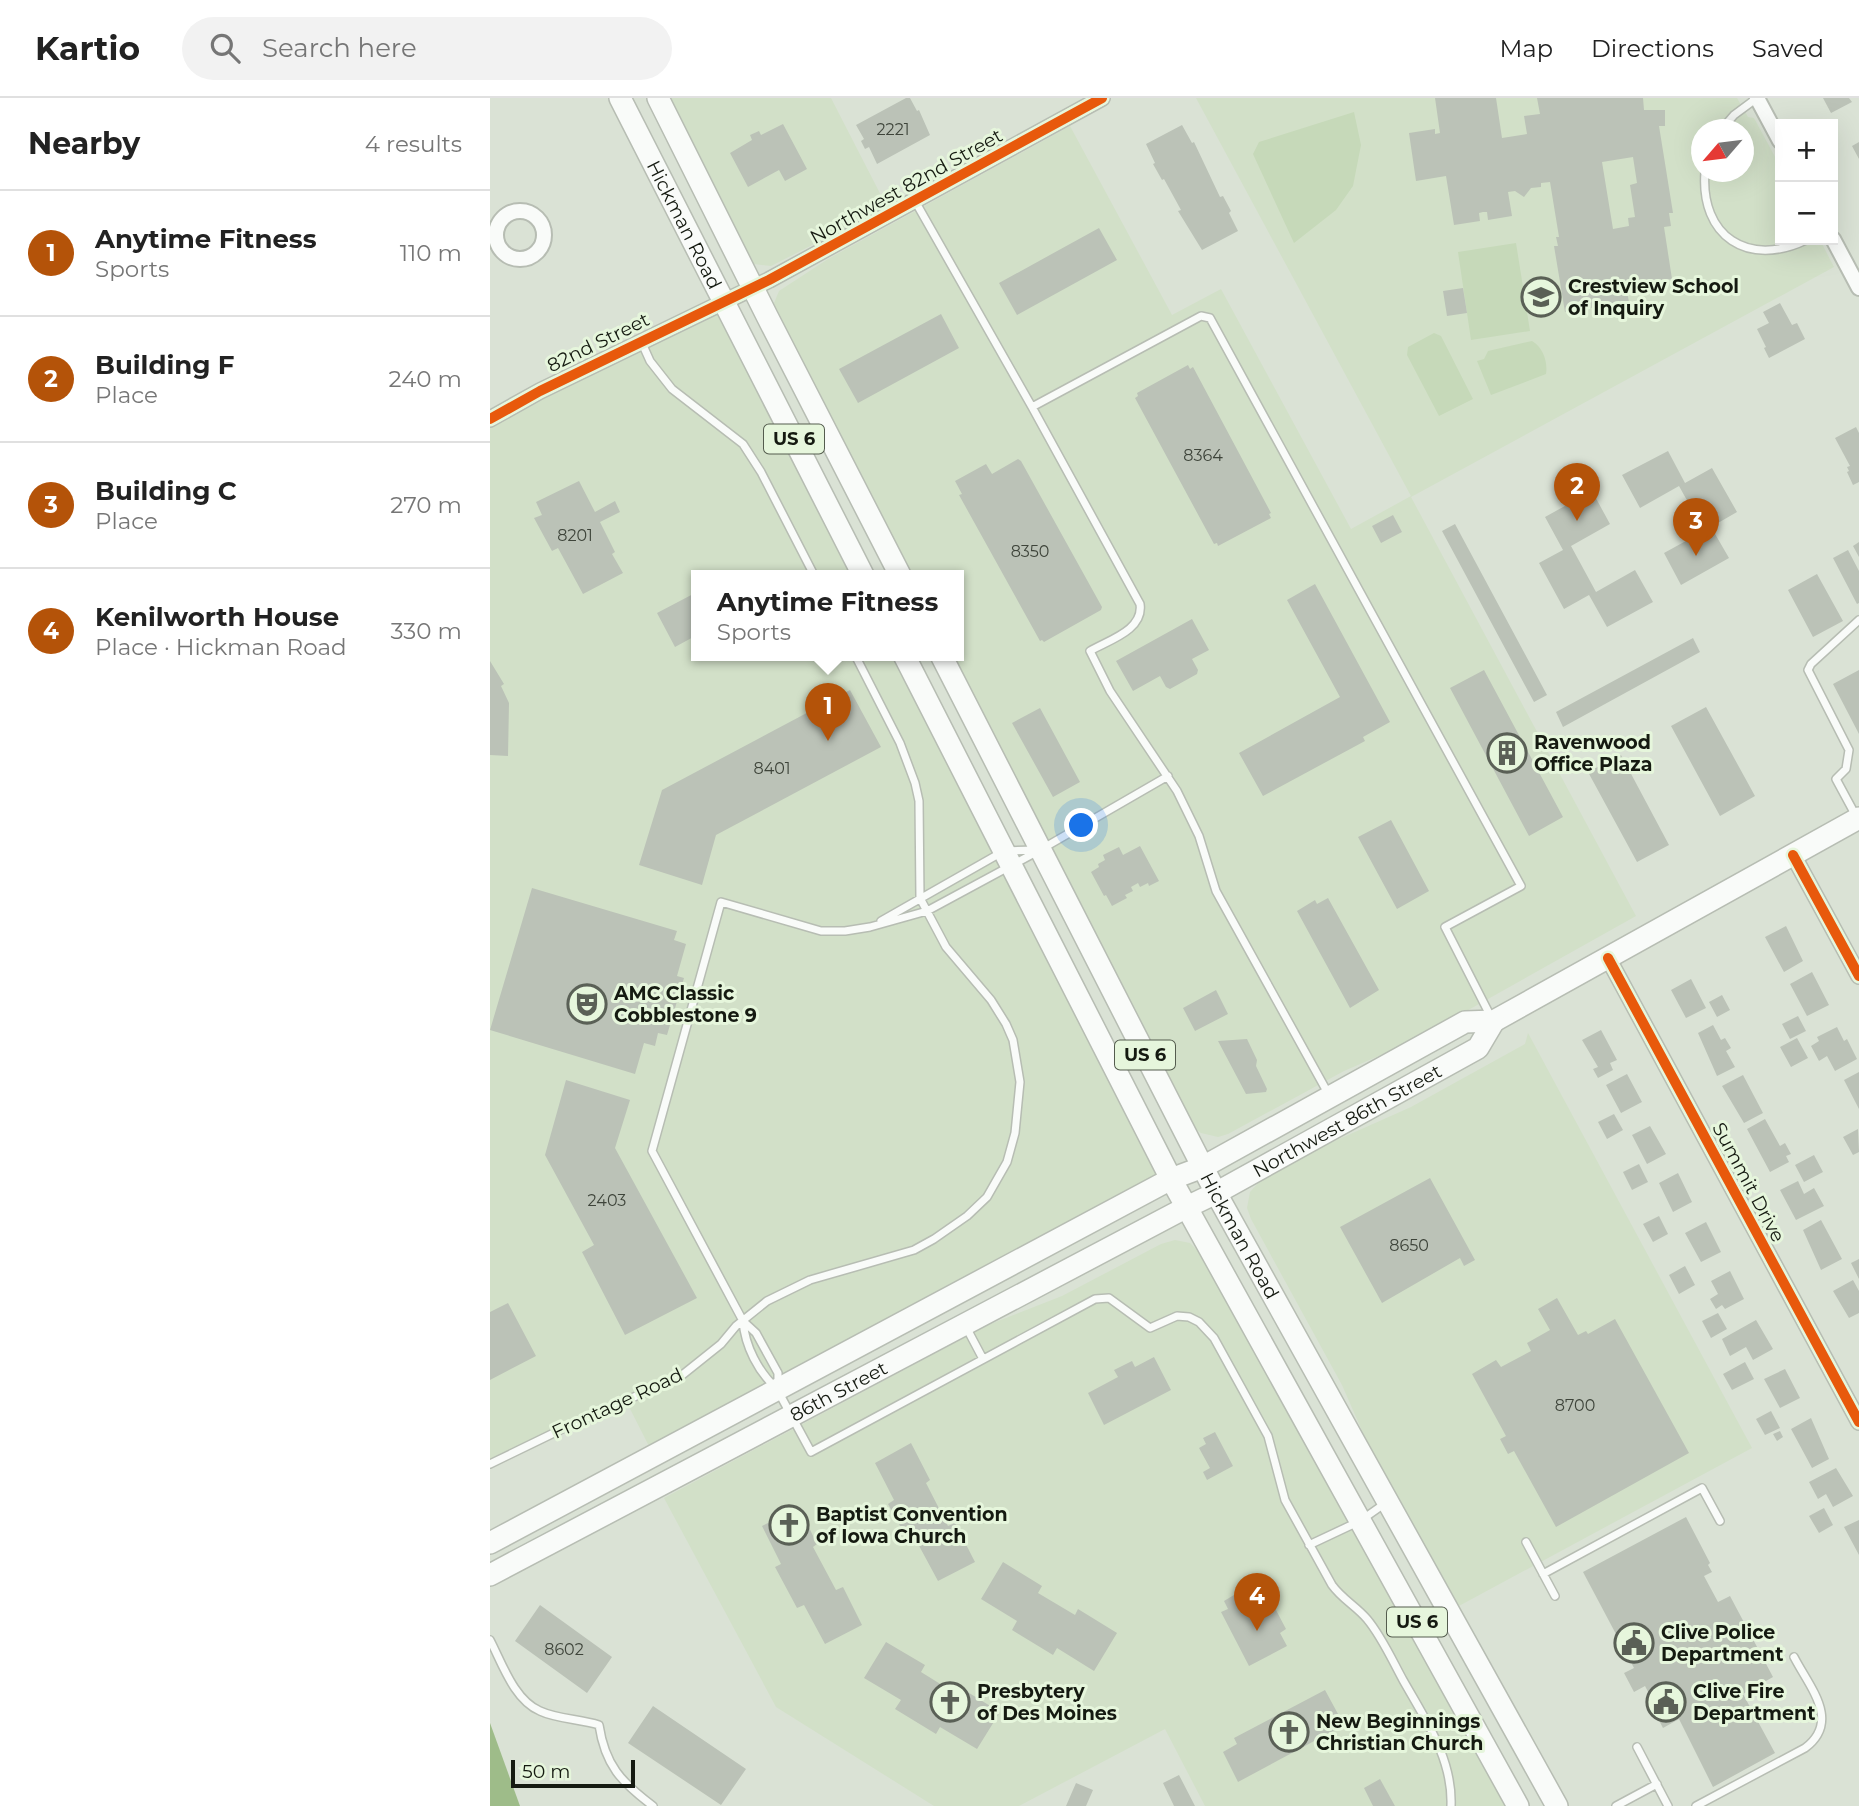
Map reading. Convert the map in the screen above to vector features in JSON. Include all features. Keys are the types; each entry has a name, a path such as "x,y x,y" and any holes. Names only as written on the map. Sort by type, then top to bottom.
{"main road":[{"name":"Hickman Road","path":"620,98 860,570"},
{"name":"Hickman Road","path":"658,98 897,570"},
{"name":"Hickman Road","path":"907,661 1171,1179 1518,1806"},
{"name":"Hickman Road","path":"944,661 1216,1194 1557,1806"},
{"name":"Northwest 86th Street","path":"1171,1179 1203,1167 1465,1022 1493,1021 1858,819"},
{"name":"Northwest 86th Street","path":"1187,1207 1216,1194 1478,1048 1493,1021"},
{"name":"86th Street","path":"490,1543 1171,1179"},
{"name":"86th Street","path":"490,1574 1187,1207"}],"street":[{"name":"Northwest 82nd Street","path":"724,302 1102,98"},
{"path":"1757,98 1775,132"},
{"path":"1836,245 1859,288"},
{"name":"82nd Street","path":"490,419 641,340 724,302"},
{"path":"1793,855 1859,976"},
{"name":"Summit Drive","path":"1608,958 1859,1422"}],"lane":[{"path":"1731,119 1757,98"},
{"path":"1705,182 1704,195 1711,218 1718,228 1736,243 1767,251 1795,245"},
{"path":"915,201 1140,604 1139,618 1134,625 1090,652 1129,722 1168,776 1199,836 1216,891 1330,1096"},
{"path":"1032,407 1201,316 1210,318 1521,886 1445,927 1493,1021"},
{"path":"641,340 650,361 672,389 743,444 761,472 811,570"},
{"path":"1858,819 1836,779 1846,769 1849,750 1808,670 1811,664 1859,620"},
{"name":"Frontage Road","path":"490,1464 681,1376 721,1344 767,1301 810,1280 902,1254 934,1239 967,1216 987,1197 1007,1162 1015,1133 1020,1083 1013,1040 991,1000 946,947 920,898 919,801 915,783 900,743 858,661"},
{"path":"870,927 920,898 1008,858 1040,850 1168,776"},
{"path":"778,1390 775,1369 756,1333 743,1321 652,1151 721,902 821,931 870,927 927,911 1008,858 1040,850"},
{"path":"743,1321 745,1339 766,1379 778,1390 811,1452 1095,1299 1109,1298 1150,1328 1177,1316 1189,1317 1199,1322 1214,1338 1268,1436 1285,1500 1310,1545 1340,1596 1366,1618 1381,1639 1439,1745 1450,1786 1451,1806"},
{"path":"965,1324 983,1359"},
{"path":"1543,1574 1702,1488 1720,1521"},
{"path":"1310,1545 1360,1521 1388,1502"},
{"path":"1526,1542 1555,1596"},
{"path":"490,1640 513,1684 527,1702 539,1711 598,1725 602,1749 615,1770 634,1792 653,1806"},
{"path":"1696,1806 1815,1741 1823,1722 1822,1710 1794,1657"},
{"path":"1637,1747 1668,1806"},
{"path":"1616,1806 1657,1784"}],"shaded area":[{"path":"667,98 831,98 887,207 771,266 754,264 748,259"},
{"path":"1196,98 1737,98 1748,117 1754,118 1775,157 1775,245 1823,245 1834,267 1411,497 1636,916 1413,1041 1344,1071 1218,1137 1201,1133 1194,1128 953,661 964,661 964,570 906,570 776,312 774,303 779,291 828,259 1070,126 1172,315 1221,289 1351,529 1411,496"},
{"path":"1354,112 1361,145 1353,186 1336,210 1294,243 1253,154 1259,142"},
{"path":"1516,243 1530,331 1471,340 1458,252"},
{"path":"724,302 860,570 691,570 691,661 907,661 1171,1179 654,1456 626,1401 490,1464 490,419"},
{"path":"1434,333 1441,336 1473,399 1439,416 1407,355 1408,347"},
{"path":"1532,341 1544,355 1546,374 1491,395 1477,361 1484,359 1488,351"},
{"path":"1528,1033 1752,1448 1457,1607 1377,1465 1342,1385 1247,1208 1250,1192 1260,1181 1328,1144 1411,1107 1525,1044"},
{"path":"1175,1240 1190,1243 1201,1254 1508,1806 1205,1806 1165,1729 1019,1806 934,1806 776,1707 664,1498 988,1325 1062,1296 1161,1244"},
{"path":"490,1723 520,1806 490,1806"}],"building":[{"path":"910,98 917,111 919,110 930,135 877,164 869,147 865,149 861,141 864,139 856,125"},
{"path":"1435,98 1496,98 1502,138 1527,134 1524,116 1540,114 1537,98 1643,98 1644,110 1665,110 1665,126 1659,126 1673,213 1669,213 1671,226 1664,227 1672,279 1626,286 1629,302 1565,312 1554,246 1558,246 1556,237 1559,237 1550,182 1531,188 1524,197 1515,191 1508,192 1512,216 1488,220 1487,212 1483,212 1479,213 1480,221 1454,225 1446,176 1416,181 1409,133 1435,129 1435,134 1440,133","holes":["1633,157 1637,183 1630,185 1635,217 1628,218 1629,226 1613,229 1602,162"]},
{"path":"1823,98 1849,98 1852,102 1831,113"},
{"path":"783,124 807,169 785,181 779,170 748,187 730,153 752,140 750,135 759,131 761,135"},
{"path":"1182,125 1192,143 1194,142 1220,197 1223,196 1231,211 1229,213 1238,231 1202,250 1178,211 1181,210 1164,179 1162,180 1153,164 1155,163 1146,144"},
{"path":"1859,142 1859,159 1852,146"},
{"path":"1099,228 1117,260 1017,315 999,283"},
{"path":"1463,288 1467,313 1447,316 1443,291"},
{"path":"1780,303 1792,325 1797,323 1805,339 1769,358 1757,329 1769,323 1763,312"},
{"path":"941,314 959,348 858,403 839,369"},
{"path":"1188,365 1190,369 1193,367 1271,513 1271,518 1218,546 1217,543 1214,544 1135,398 1137,393"},
{"path":"1856,427 1859,433 1859,482 1853,485 1847,472 1847,467 1850,466 1835,438"},
{"path":"1668,451 1685,483 1712,468 1737,512 1711,527 1729,558 1681,585 1664,553 1704,531 1679,486 1640,508 1622,475"},
{"path":"1018,459 1102,607 1044,642 1040,641 959,495 962,494 955,481 986,464 992,474"},
{"path":"579,481 595,512 615,501 620,512 600,522 615,552 612,554 623,573 583,594 558,548 552,551 534,518 542,515 536,502"},
{"path":"1592,491 1610,524 1571,546 1596,592 1635,570 1653,602 1607,627 1589,595 1564,609 1539,563 1563,550 1545,517"},
{"path":"1393,515 1402,532 1381,543 1372,526"},
{"path":"1455,524 1547,695 1534,702 1442,531"},
{"path":"1859,542 1859,557 1853,546"},
{"path":"1848,550 1859,571 1857,604 1833,558"},
{"path":"1817,574 1843,621 1813,637 1788,590"},
{"path":"1315,584 1390,722 1363,737 1365,741 1263,796 1239,753 1340,697 1287,600"},
{"path":"691,595 691,638 675,647 657,613"},
{"path":"1192,619 1209,650 1192,659 1198,670 1197,674 1170,689 1160,676 1133,691 1116,661"},
{"path":"1693,638 1700,652 1563,727 1556,712"},
{"path":"490,661 504,684 501,686 509,703 508,756 490,755"},
{"name":"Ravenwood Office Plaza","path":"1484,670 1563,817 1529,836 1450,688"},
{"path":"1859,670 1859,734 1833,684"},
{"path":"850,690 881,747 716,835 702,885 639,865 662,790"},
{"path":"1706,707 1755,796 1720,816 1671,726"},
{"path":"1040,708 1080,782 1053,797 1012,723"},
{"path":"1621,755 1669,845 1637,862 1588,772"},
{"path":"1391,820 1429,891 1397,909 1358,837"},
{"path":"1140,846 1159,881 1140,887 1138,883 1131,887 1133,891 1125,895 1127,898 1112,906 1091,872 1105,860 1103,855 1119,847 1123,855"},
{"name":"AMC Classic Cobblestone 9","path":"532,888 677,931 674,940 686,944 677,976 684,978 667,1035 658,1033 655,1046 644,1043 635,1074 490,1030"},
{"path":"1328,898 1379,990 1350,1008 1297,911 1315,900 1317,904"},
{"path":"1786,926 1803,961 1784,972 1765,937"},
{"path":"1812,972 1829,1005 1807,1016 1790,984"},
{"path":"1691,979 1706,1008 1686,1018 1671,990"},
{"path":"1216,990 1228,1014 1195,1031 1183,1008"},
{"path":"1722,995 1730,1010 1717,1017 1709,1002"},
{"path":"1798,1016 1806,1031 1790,1039 1782,1024"},
{"path":"1713,1025 1721,1040 1725,1038 1731,1048 1726,1051 1735,1067 1717,1076 1698,1033"},
{"path":"1837,1027 1844,1041 1847,1039 1857,1059 1835,1071 1827,1056 1819,1061 1811,1046 1819,1041 1817,1037"},
{"path":"1601,1030 1617,1060 1610,1063 1613,1070 1598,1078 1593,1069 1598,1067 1582,1040"},
{"path":"1797,1038 1808,1058 1791,1067 1780,1047"},
{"path":"1247,1039 1257,1060 1256,1066 1266,1092 1246,1094 1218,1041"},
{"path":"1859,1072 1859,1109 1844,1080"},
{"path":"1627,1074 1642,1102 1621,1113 1606,1085"},
{"path":"1743,1075 1763,1113 1744,1123 1722,1086"},
{"path":"566,1080 630,1100 615,1148 697,1298 625,1335 582,1252 594,1245 545,1155"},
{"path":"1614,1114 1623,1130 1607,1139 1598,1122"},
{"path":"1765,1119 1780,1146 1785,1143 1791,1154 1786,1156 1789,1162 1770,1172 1747,1129"},
{"path":"1650,1126 1666,1154 1647,1164 1632,1135"},
{"path":"1858,1129 1859,1152 1853,1155 1843,1137"},
{"path":"1814,1155 1823,1172 1804,1182 1795,1165"},
{"path":"1639,1164 1648,1182 1632,1190 1623,1172"},
{"path":"1678,1173 1692,1202 1673,1212 1659,1183"},
{"path":"1430,1178 1475,1260 1464,1266 1460,1258 1382,1303 1340,1227"},
{"path":"1798,1181 1804,1194 1814,1188 1824,1206 1796,1220 1780,1190"},
{"path":"1659,1216 1668,1234 1653,1242 1643,1224"},
{"path":"1821,1220 1842,1259 1821,1270 1803,1230"},
{"path":"1706,1222 1721,1252 1701,1262 1685,1233"},
{"path":"1859,1259 1859,1279 1851,1263"},
{"path":"1685,1266 1695,1285 1679,1294 1669,1275"},
{"path":"1730,1271 1744,1299 1725,1309 1722,1305 1716,1309 1710,1299 1718,1294 1711,1281"},
{"path":"1853,1280 1859,1291 1859,1313 1849,1318 1833,1291"},
{"path":"1557,1298 1578,1335 1586,1331 1588,1334 1615,1319 1689,1453 1556,1527 1514,1451 1508,1454 1500,1439 1506,1436 1472,1374 1496,1360 1501,1367 1531,1351 1527,1343 1550,1330 1538,1309"},
{"path":"508,1303 536,1356 490,1380 490,1312"},
{"path":"1718,1313 1727,1329 1711,1338 1702,1321"},
{"path":"1756,1320 1773,1349 1753,1360 1746,1347 1730,1356 1722,1339"},
{"path":"1154,1357 1171,1390 1104,1425 1088,1393 1118,1377 1114,1370 1132,1361 1135,1367"},
{"path":"1745,1362 1754,1379 1732,1390 1723,1374"},
{"path":"1785,1369 1800,1398 1780,1408 1764,1379"},
{"path":"1771,1411 1780,1428 1765,1435 1756,1419"},
{"path":"1811,1418 1829,1459 1812,1468 1791,1429"},
{"path":"1780,1431 1783,1437 1777,1441 1773,1434"},
{"path":"1215,1432 1233,1466 1207,1480 1203,1472 1210,1468 1199,1448 1206,1444 1203,1438"},
{"path":"911,1443 930,1480 926,1483 948,1526 955,1523 975,1562 938,1581 917,1542 910,1544 888,1504 894,1500 875,1463"},
{"path":"1836,1468 1853,1496 1833,1507 1826,1494 1818,1499 1809,1482"},
{"path":"799,1507 817,1544 813,1547 836,1590 843,1587 862,1625 825,1644 804,1605 797,1608 775,1567 781,1564 762,1526"},
{"path":"1824,1508 1833,1525 1819,1533 1809,1516"},
{"path":"1686,1517 1710,1563 1708,1565 1712,1572 1704,1576 1718,1602 1730,1596 1773,1677 1743,1694 1775,1753 1713,1787 1679,1719 1663,1728 1645,1686 1634,1692 1624,1673 1634,1668 1583,1572"},
{"path":"1859,1520 1859,1555 1844,1527"},
{"path":"1003,1562 1042,1586 1038,1593 1075,1615 1078,1609 1117,1633 1094,1671 1057,1648 1053,1655 1012,1630 1017,1621 981,1599"},
{"path":"1239,1592 1244,1601 1259,1593 1260,1596 1267,1593 1286,1629 1280,1633 1287,1646 1249,1666 1221,1612 1228,1609 1224,1601"},
{"path":"540,1605 612,1657 587,1693 515,1641"},
{"path":"886,1642 925,1665 921,1672 958,1695 961,1688 1000,1712 977,1749 940,1727 936,1734 895,1709 901,1700 864,1678"},
{"name":"New Beginnings Christian Church","path":"1325,1690 1344,1725 1238,1782 1223,1752 1237,1744 1234,1738"},
{"path":"653,1706 746,1769 721,1805 628,1743"},
{"path":"1179,1775 1195,1806 1174,1806 1163,1783"},
{"path":"1380,1779 1395,1806 1373,1806 1364,1788"},
{"path":"1076,1783 1093,1790 1086,1806 1066,1806"}],"cycle path":[{"path":"490,419 540,391 769,280 1102,98"},
{"path":"1793,855 1859,976"},
{"path":"1608,958 1859,1422"}],"place":[{"name":"Crestview School of Inquiry","path":"1541,297"},
{"name":"Building F","path":"1577,521"},
{"name":"Building C","path":"1696,556"},
{"name":"Anytime Fitness","path":"828,741"},
{"name":"Ravenwood Office Plaza","path":"1507,753"},
{"name":"AMC Classic Cobblestone 9","path":"587,1004"},
{"name":"Baptist Convention of Iowa Church","path":"789,1525"},
{"name":"Kenilworth House","path":"1257,1631"},
{"name":"Clive Police Department","path":"1634,1643"},
{"name":"Presbytery of Des Moines","path":"950,1702"},
{"name":"Clive Fire Department","path":"1666,1702"},
{"name":"New Beginnings Christian Church","path":"1289,1732"}]}
